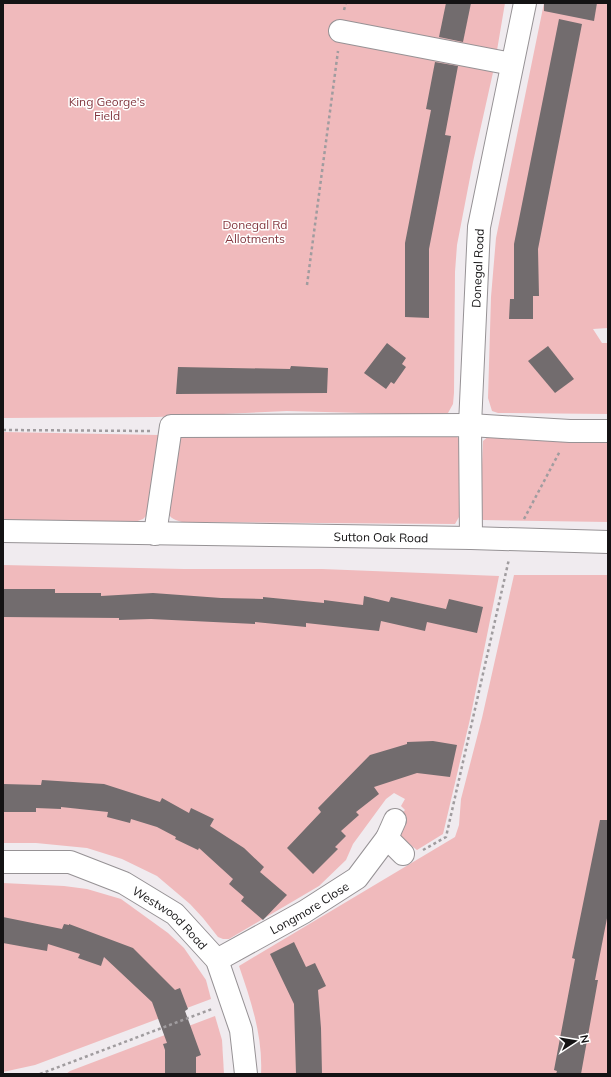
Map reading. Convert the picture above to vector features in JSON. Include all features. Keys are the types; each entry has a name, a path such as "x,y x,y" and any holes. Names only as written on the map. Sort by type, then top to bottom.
{"street":[{"name":"Donegal Road","path":"472,538 470,425 479,227 524,3"},
{"path":"340,31 512,64"},
{"path":"155,534 171,426 470,425 570,431 608,431"},
{"name":"Sutton Oak Road","path":"3,532 472,538 608,542"},
{"name":"Longmore Close","path":"217,960 304,912 358,878 391,829 412,852"},
{"name":"Westwood Road","path":"3,862 70,862 124,883 175,914 217,960 241,1030 246,1074"}],"path":[{"path":"307,285 340,31 346,3"},
{"path":"3,430 153,432 171,426"},
{"path":"412,852 446,837 513,540 570,431"},
{"path":"40,1074 232,1001"}],"green space":[{"path":"3,3 505,3 494,68 473,162 457,245 455,272 454,393 453,404 448,413 438,415 287,411 157,417 3,418"},
{"path":"544,3 608,3 608,328 593,329 602,343 608,343 608,414 498,413 492,411 488,398 491,297 496,238"},
{"path":"3,432 159,435 152,510 143,519 135,522 3,521"},
{"path":"454,433 459,439 459,517 455,524 182,522 175,520 170,516 166,508 165,504 181,436"},
{"path":"491,434 608,435 608,522 483,520 480,516 483,441"},
{"path":"3,565 184,569 322,569 499,576 470,719 443,834 417,850 400,837 395,820 405,810 401,806 405,799 394,793 386,799 353,844 346,860 319,886 229,939 218,937 190,904 157,876 122,859 87,848 36,843 3,843"},
{"path":"514,575 608,575 608,1074 261,1074 258,1032 252,1006 239,966 455,837 459,825 461,799 482,718"},
{"path":"3,883 64,886 87,889 121,899 168,933 184,948 206,980 211,999 35,1065 3,1072"},
{"path":"215,1016 222,1040 224,1074 66,1074 70,1071"}],"building":[{"path":"446,3 471,3 463,42 439,37"},
{"path":"544,3 597,3 594,21 544,11"},
{"path":"559,19 582,24 538,249 539,296 533,296 533,319 509,319 510,299 514,299 514,244"},
{"path":"435,62 458,66 445,135 451,136 429,249 429,318 405,317 405,243 431,110 426,109"},
{"path":"387,343 406,358 402,364 406,367 394,384 391,382 386,389 364,373"},
{"path":"548,346 574,379 555,393 528,361"},
{"path":"291,366 328,368 327,393 176,394 178,367 290,369"},
{"path":"3,589 55,589 55,593 101,593 101,596 153,593 221,598 263,599 263,597 324,603 324,600 363,605 364,596 389,602 391,597 446,609 449,599 483,607 477,633 427,622 425,631 381,621 379,631 306,623 306,627 255,622 255,624 151,619 119,620 119,618 3,617"},
{"path":"433,741 457,745 450,777 417,773 374,787 379,794 356,812 359,815 341,831 346,836 335,847 338,849 313,874 287,848 321,812 318,808 370,755 407,744 407,742"},
{"path":"42,780 104,784 160,802 162,798 189,813 191,808 214,819 210,826 244,848 264,867 260,872 287,895 263,920 241,901 244,897 229,884 233,879 199,848 198,850 175,839 176,837 157,827 131,819 130,823 107,817 108,812 61,807 61,809 36,808 36,812 3,812 3,784 41,785"},
{"path":"600,820 608,820 608,913 595,980 598,980 581,1074 556,1074 557,1071 554,1070 575,959 572,958"},
{"path":"3,917 62,929 64,924 69,924 133,948 175,990 180,988 188,1009 185,1011 201,1055 196,1057 196,1074 165,1074 165,1050 163,1044 167,1043 152,1002 104,957 101,966 78,958 80,954 48,944 47,951 3,943"},
{"path":"294,942 306,967 315,963 326,986 318,990 322,1074 296,1074 294,1004 270,954"}],"park label":[{"name":"King George's Field","path":"107,108"},
{"name":"Donegal Rd Allotments","path":"255,231"}]}
